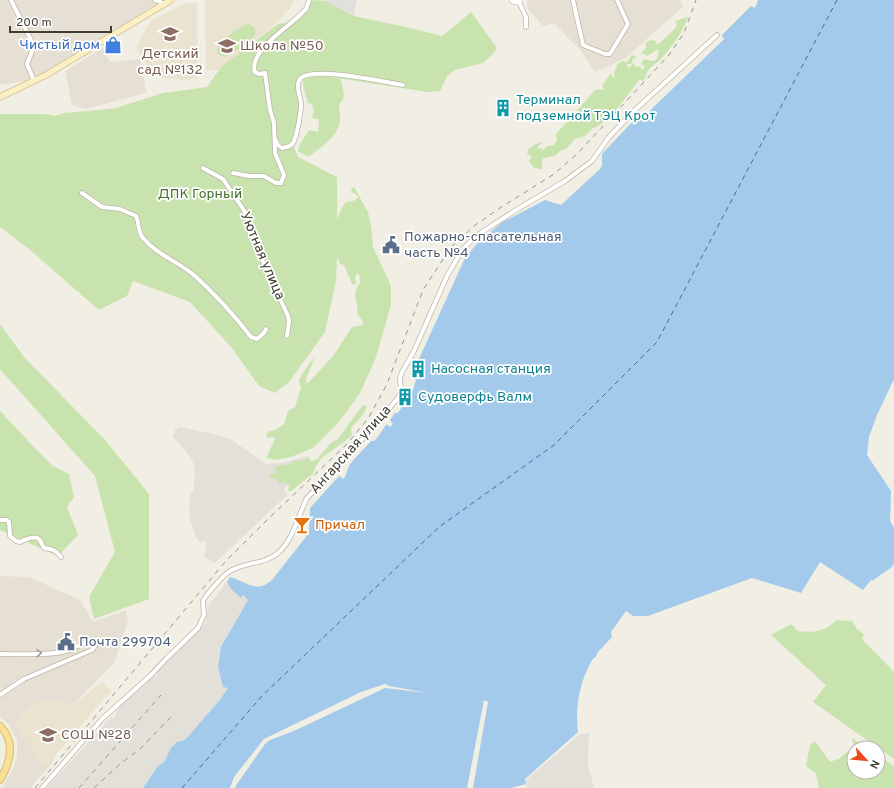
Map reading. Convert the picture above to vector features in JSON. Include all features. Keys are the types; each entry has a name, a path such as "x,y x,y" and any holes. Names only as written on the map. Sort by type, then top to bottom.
{"main road":[{"path":"0,97 34,81 171,0"},
{"path":"0,726 7,735 10,754 0,780"}],"street":[{"path":"11,0 34,46 27,64 34,81"},
{"path":"155,0 163,4"},
{"path":"233,173 248,176 260,175 267,177 276,183 281,183 284,175 275,153 274,122 270,110 265,73 259,74 255,72 254,69 263,48 300,15 306,8 309,0"},
{"path":"512,0 514,2 520,1 526,17 526,27"},
{"path":"574,0 581,43 584,46 610,54 628,24 617,0"},
{"name":"Ангарская улица","path":"42,788 102,719 151,675 198,628 204,615 203,601 230,571 244,565 266,560 278,553 287,543 307,498 369,432 398,398 401,391 400,378 402,372 414,351 447,276 462,250 472,240 516,210 565,181 592,161 609,138 635,110 717,35"},
{"path":"274,136 278,145 282,148 288,147 293,143 297,132 301,106 298,86 299,81 304,76 315,74 337,74 403,85"},
{"name":"Уютная улица","path":"203,168 223,178 247,215 249,231 288,316 289,321 287,336"},
{"path":"82,193 102,207 120,208 136,216 138,220 138,230 147,242 195,276 217,296 252,337 257,339 266,329"},
{"path":"0,520 7,520 10,536 16,541 20,542 27,538 39,539 44,548 53,549 58,552 61,557"},
{"path":"0,654 55,653 67,651 87,641 92,641 95,646 92,650 24,679 0,695"}],"shaded area":[{"path":"0,0 171,0 32,80 0,85"},
{"name":"Школа №50","path":"205,0 294,0 289,9 277,22 221,70 206,70"},
{"path":"357,0 354,16 326,1"},
{"path":"527,0 680,0 683,7 624,59 595,72 581,51 554,23 543,26 527,8"},
{"name":"Детский сад №132","path":"186,3 197,3 198,78 182,81 180,79 163,78 148,68 136,47 151,21"},
{"path":"103,48 110,62 141,59 146,93 85,109 72,105 65,71"},
{"path":"180,427 218,435 232,440 266,464 282,463 309,456 311,462 284,489 287,495 215,563 204,557 207,541 198,542 189,515 190,493 193,492 195,477 194,464 186,451 173,437 175,430"},
{"path":"0,576 29,577 80,600 93,622 126,610 128,620 114,663 68,710 52,763 30,788 2,788 13,769 17,756 17,740 8,724 0,717"},
{"path":"227,582 231,589 241,598 243,595 248,600 223,645 229,687 219,701 185,740 177,742 164,762 158,766 143,788 47,788 111,717 114,718 118,708 154,676 155,677 167,660 206,622 208,607"},
{"name":"СОШ №28","path":"102,682 111,691 44,768 15,722 29,707 39,700 57,701 72,706"},
{"path":"589,733 588,765 594,788 527,788 525,781 580,734"}],"green space":[{"name":"ДПК Горный","path":"312,0 326,1 354,16 442,36 471,12 497,48 483,63 455,70 447,76 440,91 428,92 337,78 341,80 344,94 343,99 339,104 339,126 333,136 310,156 298,151 299,146 309,130 318,132 319,119 312,118 314,111 312,104 308,103 303,85 303,79 309,77 302,78 298,86 302,106 293,145 298,157 337,177 337,220 341,209 346,202 357,199 358,196 352,192 351,189 354,187 368,212 373,247 391,286 391,305 375,360 360,393 339,422 313,448 291,457 276,460 266,458 276,437 268,438 266,436 269,431 275,430 284,424 288,411 295,407 301,388 299,380 302,374 315,356 306,379 306,383 309,382 334,355 352,327 363,324 362,320 357,314 358,309 355,295 360,283 359,274 355,277 356,283 354,285 352,284 344,265 340,264 337,257 336,281 325,332 289,382 275,393 259,386 232,348 190,302 133,281 127,296 99,310 30,250 0,227 0,114 47,114 55,116 64,113 116,108 163,93 207,87 221,67 278,24 296,21 306,10"},
{"path":"688,18 676,40 660,60 651,67 643,82 640,79 605,121 593,128 585,136 575,139 566,149 560,151 555,156 544,158 542,160 542,169 533,167 529,161 532,156 527,154 529,148 540,142 542,143 537,150 540,148 543,150 547,146 554,145 557,140 556,134 596,89 604,90 602,86 610,74 615,77 614,73 618,63 623,61 627,62 632,55 637,57 632,60 633,62 631,64 627,64 627,67 630,67 634,63 635,67 639,66 642,70 645,67 641,64 644,59 654,61 657,59 659,51 658,49 647,56 641,53 647,47 645,44 650,40 656,41 657,45 675,29 677,24 675,21"},
{"path":"248,24 254,27 255,34 253,37 246,44 230,54 223,57 219,55 217,51 218,47 224,39 234,31"},
{"path":"0,324 24,357 106,441 149,494 149,599 94,619 89,597 115,552 95,476 0,369"},
{"path":"367,405 363,414 351,428 352,435 322,458 316,465 313,474 294,489 288,491 289,484 283,482 279,484 277,480 269,477 271,473 276,474 276,466 289,464 296,460 301,461 308,458 311,462 317,459 331,443 338,439 362,406"},
{"path":"0,411 53,466 69,474 74,497 67,507 78,535 58,556 0,530"},
{"path":"837,620 852,621 857,629 864,634 862,639 894,672 894,759 886,753 886,740 867,740 813,702 826,685 771,635 791,624 798,631 809,632 819,631"},
{"path":"815,741 830,762 840,758 846,753 846,780 886,780 886,760 894,766 894,788 819,788 816,774 806,766 810,745"}],"water":[{"path":"758,0 894,0 894,379 877,415 869,437 867,455 891,491 890,521 894,528 894,563 892,567 872,581 871,580 863,590 820,562 801,593 752,578 648,616 633,616 626,611 611,632 612,637 591,661 583,679 577,714 578,732 525,779 526,784 511,788 235,788 265,744 270,740 296,730 385,688 428,693 385,684 361,692 264,739 234,777 230,788 143,788 158,766 164,762 171,748 177,742 185,740 219,701 228,688 223,687 218,667 221,647 248,600 243,595 241,598 231,589 227,582 230,577 256,587 266,584 272,580 309,533 310,508 339,476 344,479 350,464 371,441 376,439 383,428 387,424 390,427 393,424 390,420 395,413 398,413 413,390 416,380 414,376 420,378 425,365 418,361 465,258 481,239 503,222 545,200 561,205 600,169 602,165 602,154 635,119 641,119 724,39 721,36 751,6 755,8"}],"pier":[{"path":"720,34 724,39 641,119 639,117 721,39 719,36"},
{"path":"484,700 488,702 473,788 467,788"}],"ferry route":[{"path":"182,788 262,696 439,527 554,445 657,342 837,0"}],"railway":[{"path":"35,788 225,562 345,446 369,417 387,384 423,290 451,247 474,226 554,174 578,153 669,55 684,33 696,0"},
{"path":"79,788 161,695"},
{"path":"94,788 120,764 141,748 174,714"}],"place":[{"name":"Детский сад №132","path":"170,34"},
{"name":"Чистый дом","path":"113,45"},
{"name":"Школа №50","path":"227,46"},
{"name":"Терминал подземной ТЭЦ Крот","path":"503,108"},
{"name":"Пожарно-спасательная часть №4","path":"391,245"},
{"name":"Насосная станция","path":"418,369"},
{"name":"Судоверфь Валм","path":"405,397"},
{"name":"Причал","path":"302,525"},
{"name":"Почта 299704","path":"66,642"},
{"name":"СОШ №28","path":"48,735"}]}
